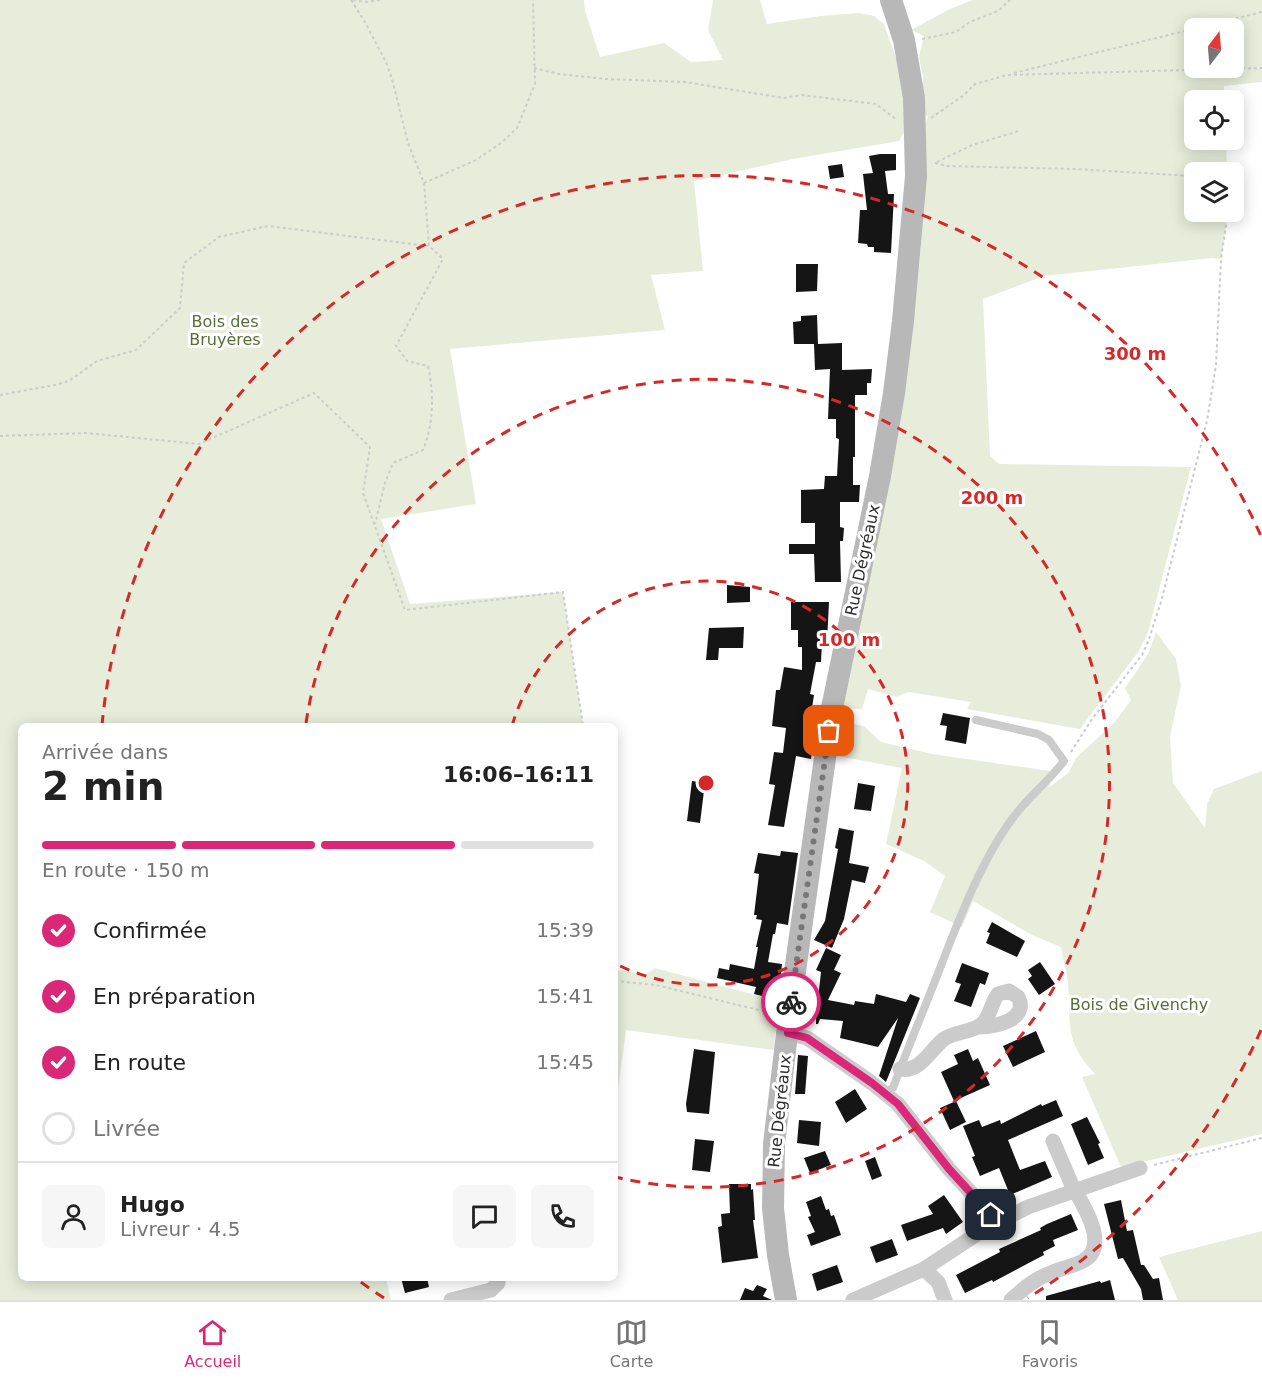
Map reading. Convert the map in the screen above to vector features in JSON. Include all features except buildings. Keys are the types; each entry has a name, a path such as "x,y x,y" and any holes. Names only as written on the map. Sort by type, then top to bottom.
{"main road":[{"name":"Rue Dégréaux","path":"786,1300 773,1208 773,1164 788,1025 834,697 872,520 894,393 926,164 916,140 914,98 904,40 891,0"}],"street":[{"path":"788,1025 885,1092 904,1111 963,1185 998,1222"},
{"path":"900,1069 915,1068 947,1037 977,1028"},
{"path":"1011,1300 1030,1283 1053,1271 1081,1263 1092,1252 1094,1242 1089,1213 1053,1141"},
{"path":"854,1300 924,1269 998,1222 1028,1207 1140,1168"},
{"path":"924,1269 938,1282 945,1300"},
{"path":"451,1300 491,1290 498,1281"}],"lane":[{"path":"885,1092 893,1088 951,938 991,853 1011,820 1029,797 1050,779 1064,761 1049,740 1038,734 976,720"}],"path":[{"path":"352,0 366,2 380,0"},
{"path":"352,0 386,62 400,106 408,143 424,183 429,246"},
{"path":"424,183 476,160 501,143 517,128 535,84 533,0"},
{"path":"904,40 956,32 970,22 998,11 1010,0"},
{"path":"940,113 975,84 1262,12"},
{"path":"534,68 559,74 606,80 686,82 784,98 802,95 876,104 888,115"},
{"path":"1007,75 1262,68"},
{"path":"926,164 972,146 1019,132"},
{"path":"926,164 1184,175"},
{"path":"1064,761 1092,719 1136,664 1148,642 1161,602 1207,421 1216,365 1221,259 1227,222"},
{"path":"0,395 69,381 97,361 136,350 180,308 184,263 219,237 268,226 429,246 443,259 396,346 407,361 428,366 433,391 430,433 423,450 393,463 385,483 375,525"},
{"path":"0,436 86,434 199,444 314,393 370,447 363,494 405,610 563,592 583,723"},
{"path":"618,981 656,985 788,1025"},
{"path":"1140,1168 1262,1138"}],"green space":[{"name":"Bois des Bruyères","path":"0,0 584,0 585,11 600,57 664,43 691,62 723,60 708,30 713,0 760,0 767,24 859,13 874,16 884,24 903,78 906,129 899,141 793,159 694,181 703,271 651,275 665,330 450,349 476,504 381,519 410,604 563,592 583,723 18,723 18,1281 387,1281 391,1300 0,1300"},
{"path":"973,0 1262,0 1262,82 1224,86 1224,90 1184,90 1184,150 1226,150 1227,162 1184,162 1184,222 1227,222 1221,259 1212,258 1044,276 983,299 990,456 999,464 1191,467 1148,632 1139,651 1080,729 967,709 971,702 908,692 896,697 868,689 862,709 839,708 913,324 926,170 924,127 928,117 923,113 923,77 919,57 924,36 911,30 950,9"},
{"name":"Bois de Givenchy","path":"1156,632 1176,659 1181,686 1170,736 1173,783 1205,828 1207,804 1214,789 1262,771 1262,1134 1121,1167 1082,1077 1095,1074 1078,1052 1071,1032 1067,979 1061,947 1032,935 973,901 962,927 930,912 945,876 924,861 886,844 902,768 832,755 837,721 864,726 881,742 932,754 1050,771 1050,787 1069,772 1076,758 1115,722 1131,700 1125,688 1148,654"},
{"path":"655,968 778,1001 774,1050 626,1030 618,1090 618,970 646,974"},
{"path":"1262,1231 1262,1300 1178,1300 1159,1257"}],"way so far":[{"path":"791,1002 829,731"}],"route":[{"path":"791,1002 788,1033 807,1038 885,1092 898,1104 949,1169 991,1215"}]}
